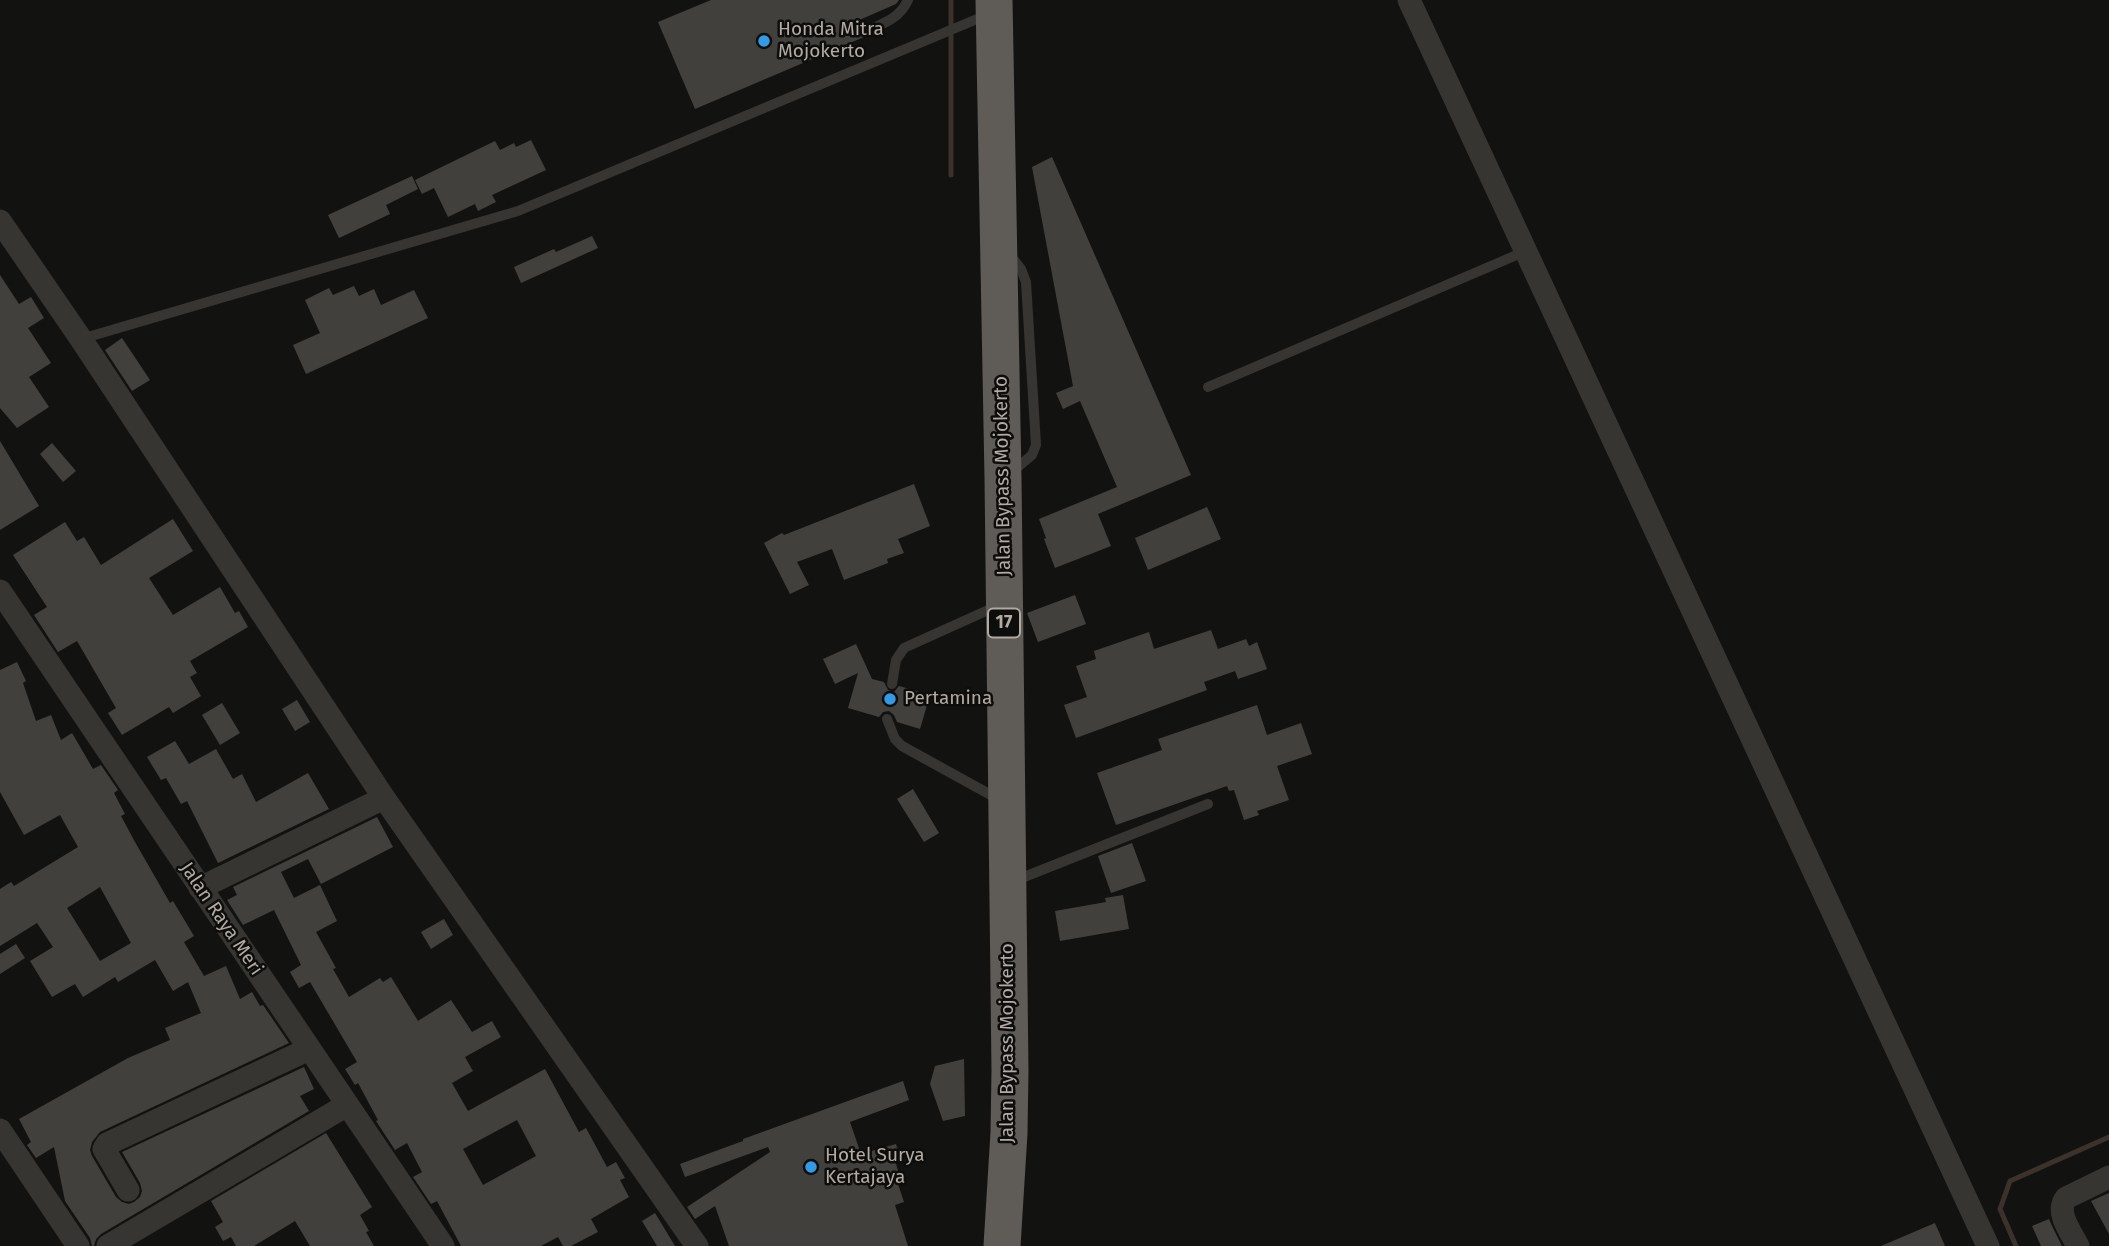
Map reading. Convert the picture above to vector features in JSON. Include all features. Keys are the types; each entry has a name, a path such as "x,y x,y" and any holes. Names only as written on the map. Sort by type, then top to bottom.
{"highway":[{"name":"Jalan Bypass Mojokerto","path":"983,12 999,247 1003,478 1009,1133 1002,1246"}],"street":[{"path":"1409,0 1988,1246"},
{"path":"0,221 384,798 697,1246"},
{"name":"Jalan Raya Meri","path":"0,591 443,1246"},
{"path":"200,888 384,798"},
{"path":"128,1190 104,1149 107,1144 309,1049"},
{"path":"108,1246 347,1105"},
{"path":"0,1130 78,1246"},
{"path":"2078,1246 2062,1214 2063,1202 2109,1177"}],"lane":[{"path":"871,29 892,20 908,0"},
{"path":"80,339 518,211 942,32 983,12"},
{"path":"1208,387 1526,251"},
{"path":"892,684 896,660 904,648 1004,603"},
{"path":"887,719 895,739 902,746 1006,803"},
{"path":"1008,883 1208,804"}],"building":[{"path":"711,0 899,0 896,4 857,21 864,37 695,109 658,22"},
{"path":"531,140 546,170 492,195 496,202 478,211 475,204 448,217 434,188 422,194 415,180 495,141 500,150 514,143 516,147"},
{"path":"1052,157 1191,475 1098,514 1111,546 1055,568 1039,519 1117,487 1080,401 1063,409 1056,393 1073,386 1032,167"},
{"path":"412,176 418,189 386,205 390,214 339,238 328,215"},
{"path":"592,236 598,248 521,283 514,267"},
{"path":"0,275 19,304 31,297 44,318 28,328 51,363 29,377 49,407 17,428 0,408"},
{"path":"354,286 359,296 374,289 381,305 414,290 428,318 306,374 293,345 320,333 305,300 329,288 333,295"},
{"path":"122,338 150,380 132,391 105,350"},
{"path":"0,441 39,506 0,530"},
{"path":"52,443 76,471 63,482 40,454"},
{"path":"914,484 930,526 898,539 904,553 887,559 888,563 844,580 832,549 797,562 809,585 790,594 764,543 782,533 784,535"},
{"path":"1207,507 1221,539 1148,570 1135,538"},
{"path":"173,519 193,551 149,578 173,615 220,587 235,613 239,611 248,627 190,661 197,673 190,677 201,696 173,713 169,707 122,735 108,713 116,708 77,641 58,652 34,615 47,607 13,555 65,522 77,541 84,537 101,565"},
{"path":"1075,595 1086,624 1038,642 1027,613"},
{"path":"1211,630 1218,649 1246,639 1249,646 1257,642 1267,669 1238,679 1235,671 1204,682 1207,690 1076,738 1064,705 1087,697 1076,666 1096,659 1094,651 1149,632 1154,649"},
{"path":"856,644 872,679 884,682 888,690 894,692 899,686 930,695 920,729 897,722 889,711 883,712 879,717 848,708 858,673 835,684 823,659"},
{"path":"17,662 26,681 23,683 36,721 51,715 61,740 72,733 93,769 101,765 118,790 114,793 125,814 121,816 170,903 173,901 194,936 184,942 204,976 226,966 240,999 252,992 289,1043 100,1132 92,1142 90,1150 116,1197 129,1204 140,1197 142,1191 122,1152 304,1067 314,1089 300,1096 309,1111 101,1234 94,1246 65,1201 54,1147 36,1158 27,1145 31,1142 19,1119 128,1058 170,1040 165,1028 201,1013 188,982 173,991 155,960 118,982 115,977 83,997 75,984 52,997 30,961 53,947 37,923 0,946 0,889 11,882 14,886 78,847 60,815 24,835 0,792 0,670","holes":["100,887 131,943 100,961 67,908"]},
{"path":"297,700 310,722 295,731 282,709"},
{"path":"222,703 240,733 220,745 202,715"},
{"path":"1257,705 1267,735 1301,723 1312,754 1277,766 1289,800 1257,811 1259,815 1244,820 1234,790 1229,791 1227,786 1116,825 1097,773 1162,750 1158,739"},
{"path":"175,741 189,764 216,749 233,779 242,774 256,802 308,773 329,809 218,863 187,801 181,804 166,778 161,780 147,757"},
{"path":"913,789 939,833 924,842 897,799"},
{"path":"377,817 393,847 321,884 308,859 281,872 294,898 320,885 337,921 316,932 349,997 380,978 383,982 391,977 418,1021 451,1000 472,1032 492,1021 501,1037 465,1057 473,1071 452,1083 468,1111 545,1069 579,1132 586,1128 607,1167 616,1162 625,1178 620,1180 629,1197 591,1219 598,1232 571,1246 563,1246 558,1237 541,1246 461,1246 437,1201 431,1204 413,1177 422,1172 407,1143 395,1150 376,1121 378,1120 358,1083 355,1085 345,1069 357,1062 310,982 299,988 290,972 301,965 274,910 243,925 227,900 237,895 233,887","holes":["517,1120 536,1156 483,1185 463,1149"]},
{"path":"1132,843 1146,881 1111,893 1098,856"},
{"path":"1123,895 1129,929 1060,941 1055,911 1106,902 1105,898"},
{"path":"444,919 453,935 431,949 421,932"},
{"path":"16,944 25,958 0,974 0,954"},
{"path":"964,1059 965,1116 943,1121 930,1084 935,1066"},
{"path":"903,1081 909,1100 850,1122 861,1154 896,1144 900,1158 895,1160 898,1171 894,1172 904,1202 895,1205 908,1246 729,1246 715,1206 695,1219 687,1207 770,1152 768,1147 685,1177 680,1164"},
{"path":"326,1133 372,1207 360,1215 374,1246 310,1246 295,1221 254,1246 236,1246 231,1237 223,1241 215,1227 223,1222 211,1201"},
{"path":"2109,1193 2109,1234 2091,1201"},
{"path":"655,1213 675,1246 657,1246 642,1221"},
{"path":"2049,1219 2062,1246 2041,1246 2032,1226"},
{"path":"1935,1223 1945,1246 1881,1246"}],"waterway":[{"path":"951,0 951,175"},
{"path":"2016,1246 2000,1209 2010,1181 2109,1137"}],"place":[{"name":"Honda Mitra Mojokerto","path":"764,41"},
{"name":"Pertamina","path":"890,699"},
{"name":"Hotel Surya Kertajaya","path":"811,1167"}]}
